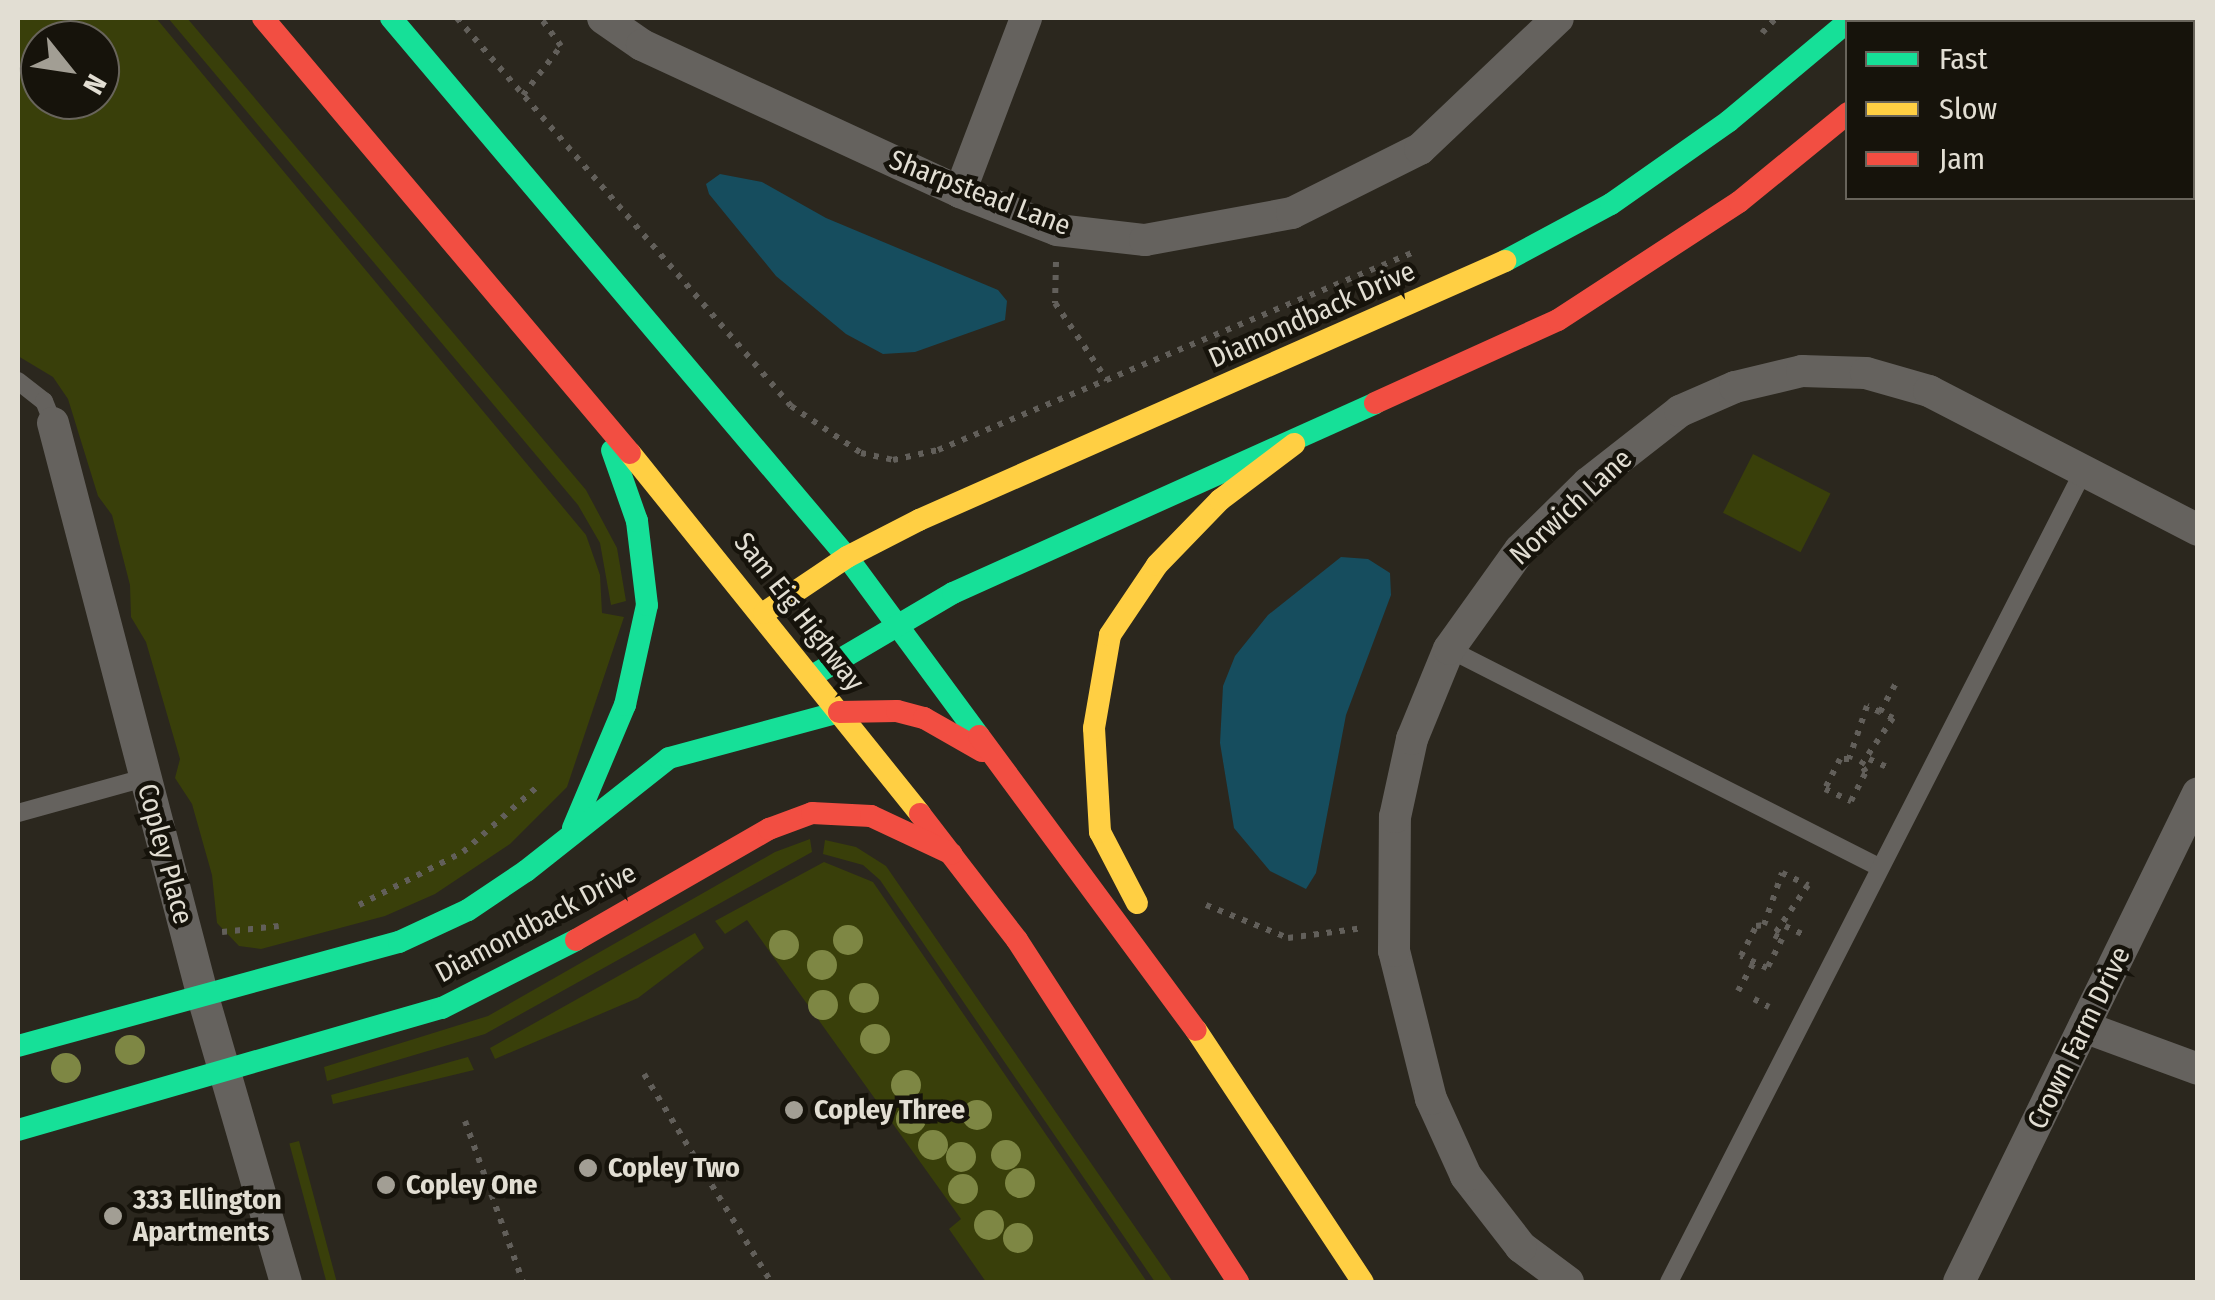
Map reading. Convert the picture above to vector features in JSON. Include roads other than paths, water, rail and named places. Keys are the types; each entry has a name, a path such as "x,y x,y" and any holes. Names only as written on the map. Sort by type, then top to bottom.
{"main road":[{"name":"Sam Eig Highway","path":"263,18 764,614 952,854 1017,940 1238,1282"},
{"path":"390,18 847,557 1012,775 1224,1068 1364,1282"},
{"name":"Diamondback Drive","path":"764,614 847,557 1480,274 1612,204 1729,121 1845,24"},
{"path":"812,676 896,622 1294,444 1558,320 1740,202 1845,114"},
{"path":"573,828 626,705 647,605 645,563 626,482 580,392"},
{"path":"1224,1068 1100,832 1094,728 1110,636 1157,564 1220,500 1294,444"},
{"name":"Diamondback Drive","path":"18,1046 399,942 468,910 669,758 736,734 839,712 897,711 924,718 1012,775"},
{"name":"Diamondback Drive","path":"18,1130 442,1008 518,973 802,816 871,816 952,854"}],"street":[{"name":"Sharpstead Lane","path":"603,18 642,46 960,192 1057,230 1144,240 1292,212 1420,149 1558,18"},
{"path":"960,192 1026,18"},
{"name":"Norwich Lane","path":"1568,1282 1521,1246 1466,1176 1431,1100 1407,1024 1393,925 1395,816 1412,739 1448,648 1520,550 1588,483 1680,412 1736,387 1802,371 1866,373 1929,391 2198,530"},
{"name":"Copley Place","path":"53,423 144,778 286,1282"},
{"name":"Crown Farm Drive","path":"1959,1282 2198,793"},
{"path":"2084,1027 2198,1069"}],"lane":[{"path":"18,381 44,401 53,423"},
{"path":"1669,1282 2083,472"},
{"path":"1448,648 1878,867"},
{"path":"18,813 144,778"}],"water":[{"path":"720,174 762,182 826,218 998,290 1007,301 1005,320 915,352 883,354 846,334 776,276 709,194 706,184"},
{"path":"1341,557 1368,559 1390,573 1391,595 1346,715 1316,873 1306,889 1270,871 1234,828 1220,743 1223,686 1235,656 1268,615"}],"place":[{"name":"Copley Three","path":"794,1110"},
{"name":"Copley Two","path":"588,1168"},
{"name":"Copley One","path":"386,1185"},
{"name":"333 Ellington Apartments","path":"113,1216"}]}
